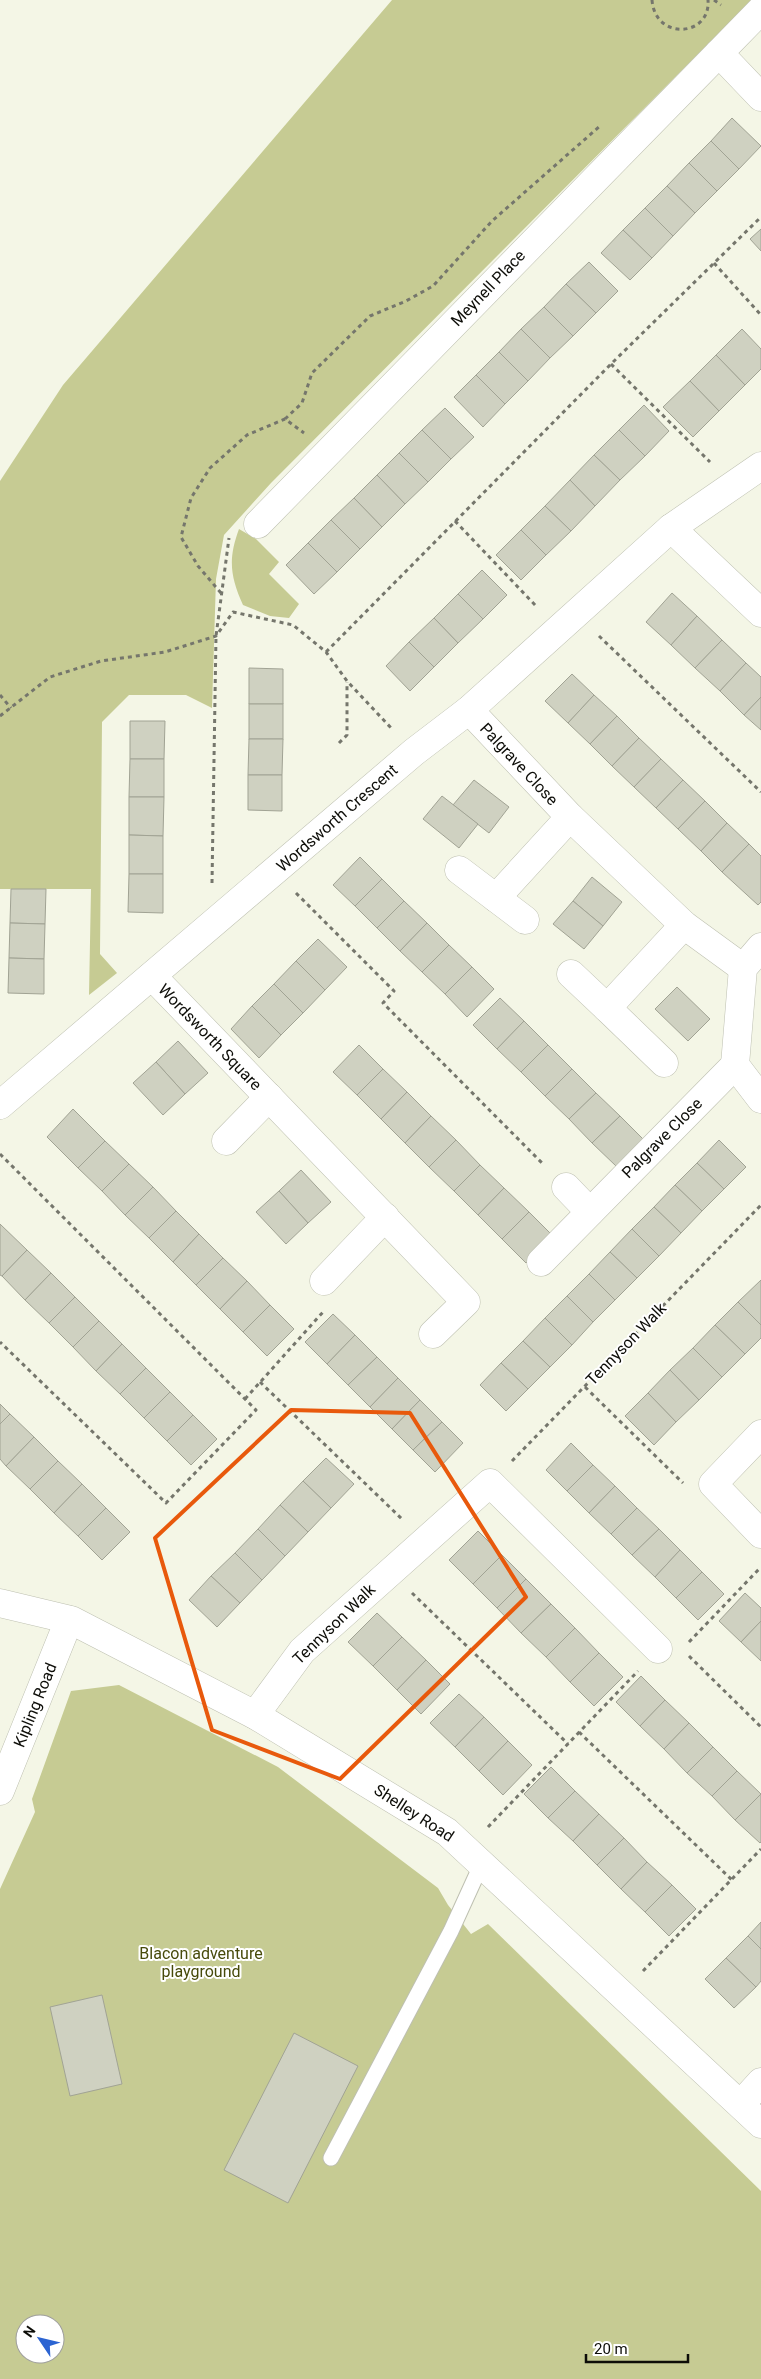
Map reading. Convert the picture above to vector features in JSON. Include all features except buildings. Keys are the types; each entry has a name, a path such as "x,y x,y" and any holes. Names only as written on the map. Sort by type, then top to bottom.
{"street":[{"name":"Meynell Place","path":"258,524 761,10"},
{"path":"719,53 761,97"},
{"name":"Wordsworth Crescent","path":"0,1105 414,752 469,710 671,528 761,466"},
{"path":"671,528 761,613"},
{"name":"Palgrave Close","path":"469,710 570,817 684,925 743,968"},
{"name":"Palgrave Close","path":"496,898 570,817"},
{"path":"459,870 525,920"},
{"path":"607,1008 684,925"},
{"path":"761,947 743,968 735,1065 761,1099"},
{"path":"571,974 664,1063"},
{"name":"Wordsworth Square","path":"152,976 466,1302 433,1334"},
{"name":"Palgrave Close","path":"541,1262 735,1065"},
{"name":"Wordsworth Square","path":"226,1142 269,1097"},
{"path":"566,1187 590,1212"},
{"path":"324,1281 385,1217"},
{"path":"761,1434 713,1484 761,1534"},
{"path":"490,1483 658,1649"},
{"name":"Tennyson Walk","path":"256,1715 302,1651 490,1483"},
{"name":"Shelley Road","path":"0,1603 69,1620 256,1715 447,1832 742,2104 761,2124"},
{"name":"Kipling Road","path":"0,1791 69,1620"},
{"path":"742,2104 761,2082"}],"lane":[{"path":"331,2158 451,1931 474,1856"}],"path":[{"path":"652,0 656,15 661,22 667,27 683,30 700,22 708,6 708,0"},
{"path":"714,0 724,7 720,13"},
{"path":"222,593 198,566 181,537 191,498 210,468 247,435 285,419 302,403 312,373 370,316 406,302 433,286 492,221 604,122"},
{"path":"326,652 611,364 761,217"},
{"path":"714,262 761,314"},
{"path":"611,364 734,486"},
{"path":"285,419 329,451"},
{"path":"212,925 216,636 229,536 242,518 258,524"},
{"path":"455,521 761,792"},
{"path":"0,716 50,677 101,661 165,652 216,636 233,612 293,625 326,652 347,681 414,752"},
{"path":"339,743 347,735 347,681"},
{"path":"0,695 11,708"},
{"path":"274,872 394,990 383,1003 566,1187"},
{"path":"0,1154 256,1410 166,1503 0,1342"},
{"name":"Tennyson Walk","path":"490,1483 761,1205"},
{"path":"245,1399 339,1294 324,1281"},
{"path":"260,1382 425,1541"},
{"path":"585,1387 699,1499 713,1484"},
{"path":"761,1566 682,1649 761,1727"},
{"path":"390,1571 568,1744"},
{"path":"474,1856 568,1744 658,1649"},
{"path":"579,1732 732,1880"},
{"path":"622,1993 761,1849"}],"highlighted area":[{"path":"291,1410 410,1413 526,1597 340,1779 212,1730 155,1538"}],"green space":[{"path":"392,0 752,0 271,483 224,535 216,579 212,708 186,695 129,695 102,722 100,954 117,973 89,995 91,889 0,889 0,481 63,385"},
{"path":"239,529 256,539 279,562 269,574 299,604 289,618 270,616 243,605 235,585 232,567 233,549"},
{"name":"Blacon adventure playground","path":"119,1685 278,1767 438,1888 448,1905 471,1934 488,1924 761,2191 761,2379 0,2379 0,1889 35,1812 32,1799 71,1691"}]}
